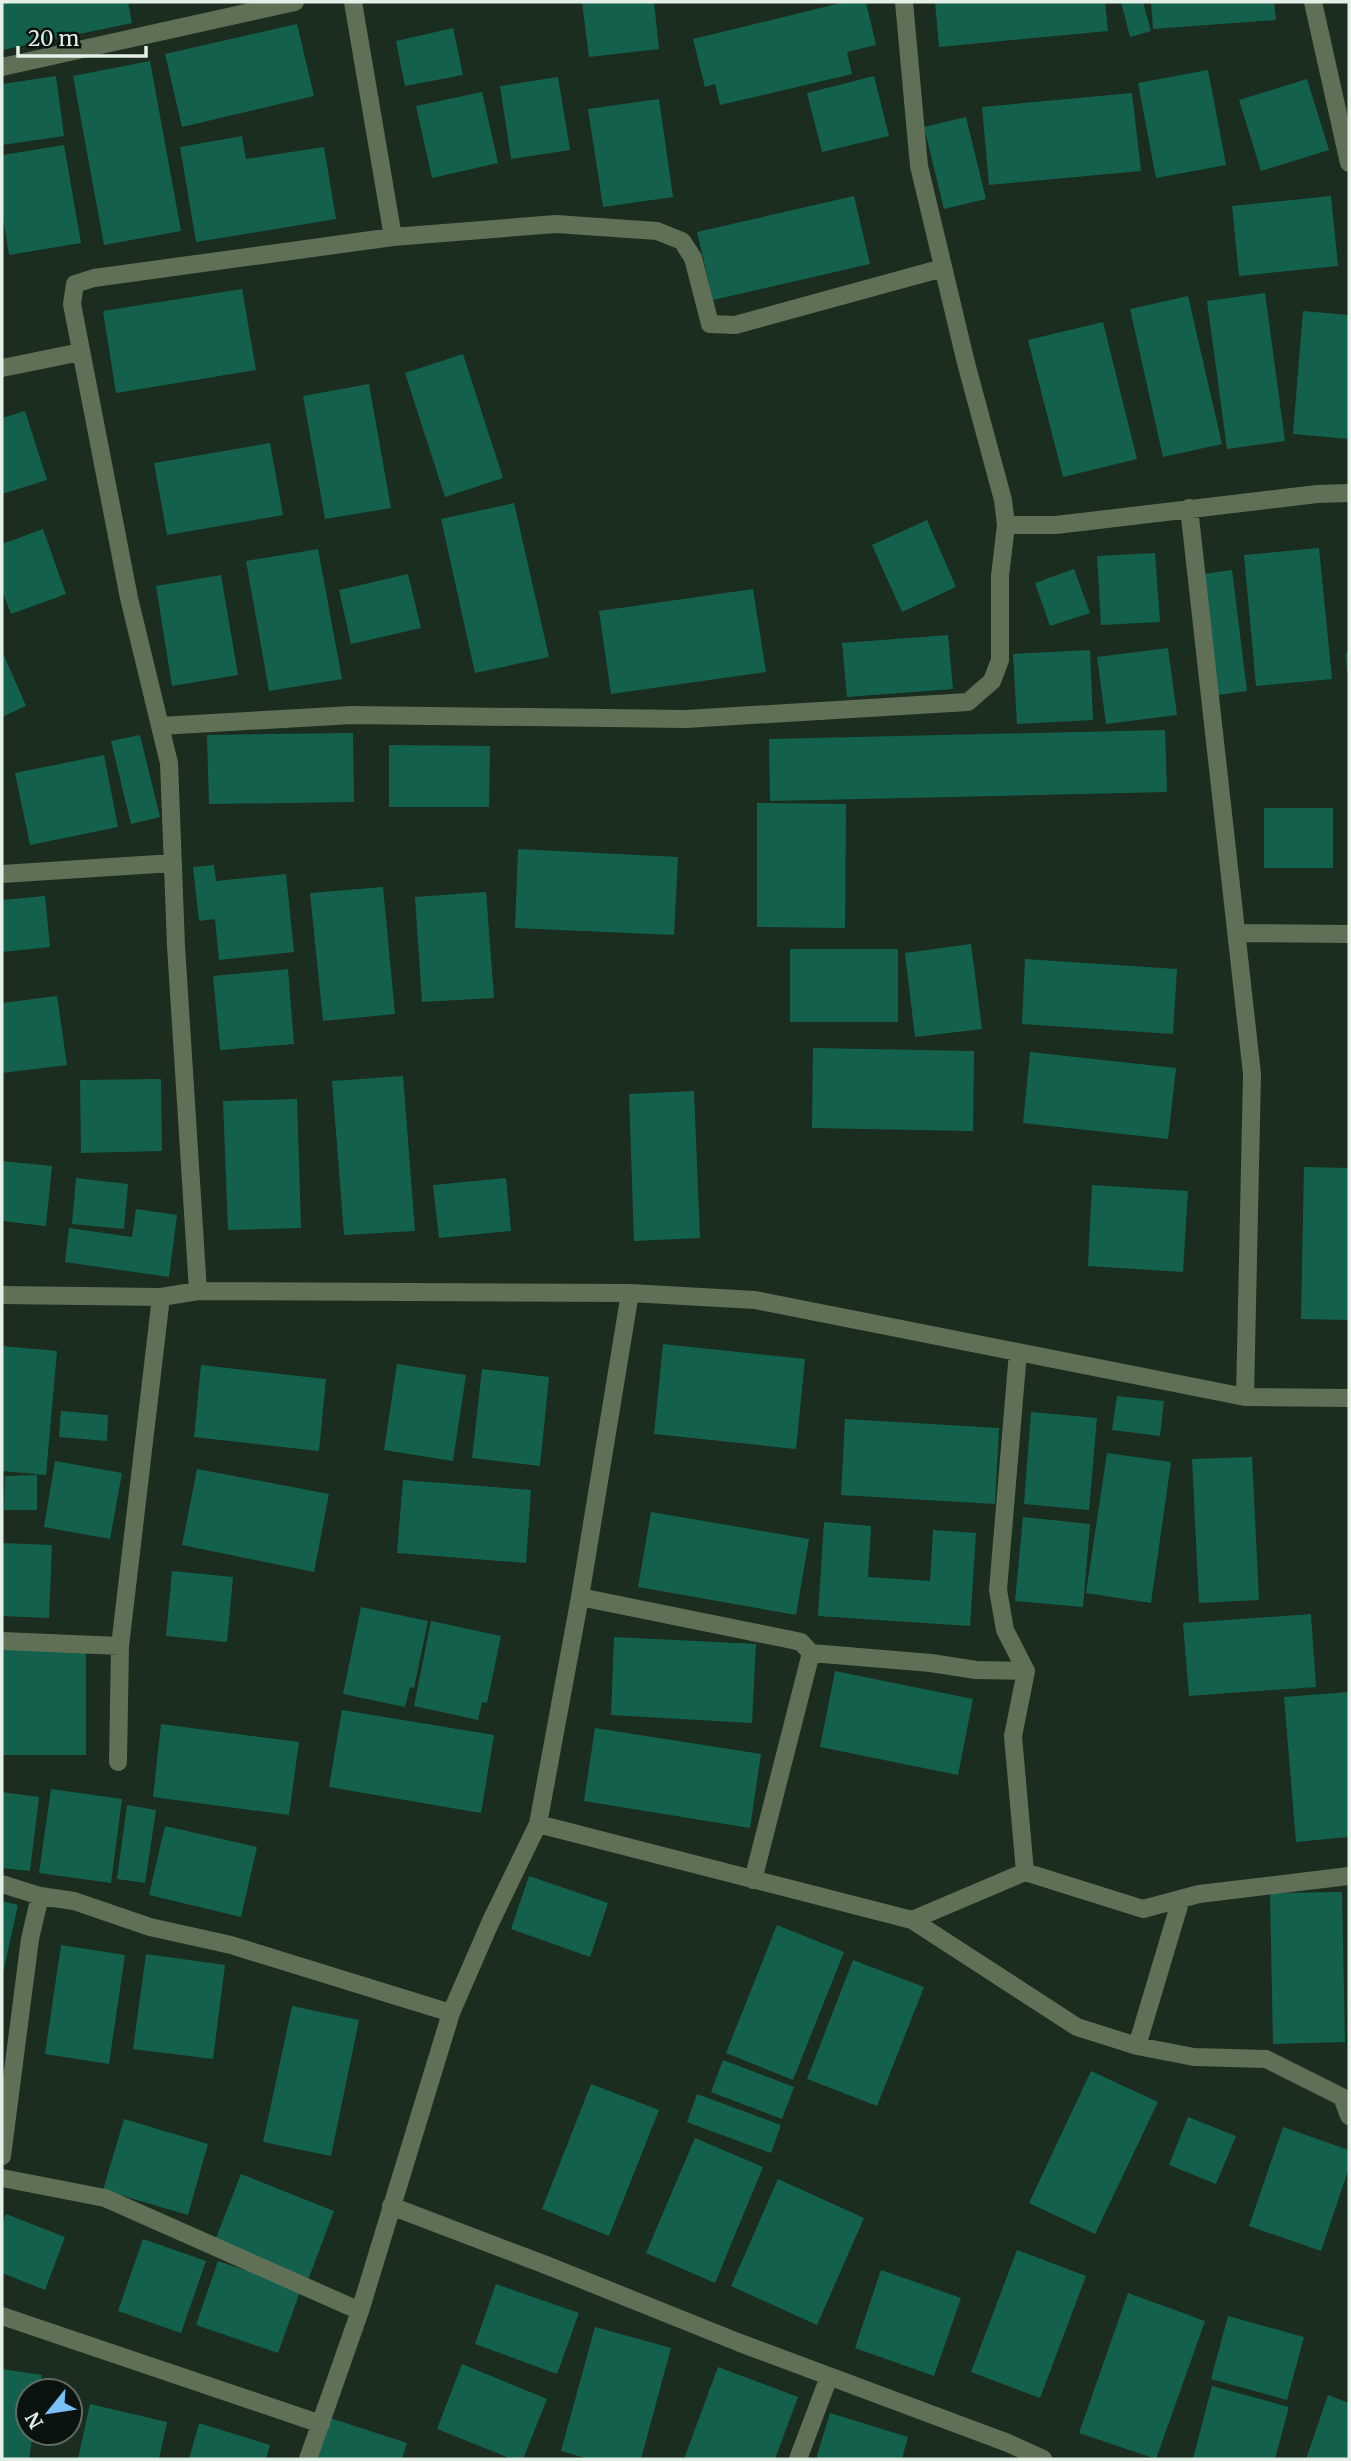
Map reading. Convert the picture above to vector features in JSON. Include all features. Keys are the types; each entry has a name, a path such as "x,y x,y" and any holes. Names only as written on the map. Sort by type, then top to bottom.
{"street":[{"path":"2,67 295,2"},
{"path":"353,2 393,237"},
{"path":"160,726 352,715 686,719 968,702 992,681 1000,660 1000,576 1006,524 1003,500 966,363 919,166 904,2"},
{"path":"1313,2 1349,163"},
{"path":"198,1292 169,763 129,598 80,352 72,304 75,284 94,278 393,237 556,224 657,231 682,241 693,258 710,324 735,325 943,268"},
{"path":"2,368 80,352"},
{"path":"1006,524 1056,525 1317,494 1349,494"},
{"path":"1189,508 1252,1074 1245,1396"},
{"path":"2,874 173,863"},
{"path":"1237,933 1349,934"},
{"path":"2,1295 161,1297 198,1292 630,1293 755,1300 1245,1396 1349,1398"},
{"path":"308,2459 360,2311 451,2013 491,1921 538,1824 580,1597 630,1293"},
{"path":"118,1762 120,1646 161,1297"},
{"path":"1018,1352 998,1590 1005,1630 1026,1671 1013,1736 1025,1872"},
{"path":"580,1597 801,1642 811,1653 931,1663 976,1670 1026,1671"},
{"path":"2,1641 120,1646"},
{"path":"753,1880 811,1653"},
{"path":"538,1824 912,1920 1077,2027 1137,2046 1195,2057 1266,2059 1342,2097 1349,2116"},
{"path":"912,1920 1025,1872 1143,1909 1199,1894 1349,1876"},
{"path":"2,1884 40,1896 74,1901 150,1927 231,1945 451,2013"},
{"path":"2,2156 30,1938 40,1896"},
{"path":"1137,2046 1181,1899"},
{"path":"2,2178 105,2198 360,2311"},
{"path":"391,2206 829,2377 1008,2442 1043,2459"},
{"path":"2,2316 321,2424"},
{"path":"798,2459 829,2377"}],"building":[{"path":"2,2 128,2 132,23 2,50"},
{"path":"582,2 654,2 659,49 589,57"},
{"path":"845,2 866,2 876,45 847,52 852,74 720,105 715,84 705,87 693,39"},
{"path":"935,2 1105,2 1108,31 939,47"},
{"path":"1121,2 1143,2 1151,31 1130,37"},
{"path":"1151,2 1274,2 1276,20 1153,29"},
{"path":"297,24 314,96 182,127 165,54"},
{"path":"453,28 463,75 405,86 396,41"},
{"path":"150,61 181,231 104,245 73,76"},
{"path":"1208,70 1226,165 1156,178 1138,83"},
{"path":"56,76 64,136 2,145 2,84"},
{"path":"874,76 889,136 822,152 807,93"},
{"path":"558,77 570,150 511,159 500,86"},
{"path":"1307,79 1329,150 1261,171 1239,100"},
{"path":"482,92 498,163 432,178 416,106"},
{"path":"1132,93 1141,171 989,185 982,107"},
{"path":"659,99 673,197 603,207 588,109"},
{"path":"966,117 986,199 944,209 924,127"},
{"path":"242,136 246,159 324,147 336,219 196,242 180,147"},
{"path":"64,145 81,243 9,255 2,212 2,155"},
{"path":"854,196 870,264 713,300 697,232"},
{"path":"1331,196 1338,266 1239,276 1232,206"},
{"path":"242,289 256,370 116,393 103,311"},
{"path":"1265,293 1285,441 1227,449 1207,301"},
{"path":"1188,296 1222,444 1163,457 1130,309"},
{"path":"1303,311 1349,315 1349,439 1293,434"},
{"path":"1103,322 1137,459 1063,477 1028,340"},
{"path":"463,354 503,478 445,497 405,373"},
{"path":"369,384 391,508 325,519 303,396"},
{"path":"25,411 47,480 2,494 2,418"},
{"path":"270,443 283,515 167,535 154,463"},
{"path":"514,503 549,657 475,673 441,519"},
{"path":"927,520 956,587 902,612 872,545"},
{"path":"43,529 66,594 11,614 2,590 2,544"},
{"path":"1319,548 1332,679 1256,686 1244,555"},
{"path":"318,549 342,679 269,691 246,561"},
{"path":"1155,553 1160,622 1101,625 1097,556"},
{"path":"1074,569 1090,613 1050,626 1035,583"},
{"path":"1232,570 1247,691 1218,695 1203,574"},
{"path":"408,574 421,628 351,644 339,590"},
{"path":"221,575 238,675 172,686 156,586"},
{"path":"753,589 766,672 611,694 599,611"},
{"path":"948,635 953,689 847,697 842,643"},
{"path":"1168,648 1177,715 1106,724 1097,657"},
{"path":"1090,650 1093,720 1017,724 1013,654"},
{"path":"2,651 26,706 2,717"},
{"path":"1346,653 1349,653 1349,672 1347,672"},
{"path":"1165,730 1167,792 770,801 769,739"},
{"path":"353,733 354,802 209,804 207,735"},
{"path":"140,735 160,817 131,824 111,741"},
{"path":"389,745 490,746 489,807 389,807"},
{"path":"104,755 118,827 30,845 15,773"},
{"path":"757,803 846,804 845,928 757,927"},
{"path":"1264,808 1333,808 1333,868 1264,868"},
{"path":"518,849 678,857 674,935 515,928"},
{"path":"214,865 216,881 286,874 294,952 219,960 215,919 199,921 193,867"},
{"path":"383,887 395,1014 323,1021 310,893"},
{"path":"486,892 494,998 422,1002 415,897"},
{"path":"45,896 50,947 2,952 2,900"},
{"path":"971,944 982,1029 915,1037 905,953"},
{"path":"790,949 898,949 898,1022 790,1022"},
{"path":"1025,959 1177,969 1173,1034 1022,1024"},
{"path":"288,969 294,1044 220,1050 213,976"},
{"path":"57,996 67,1065 2,1073 2,1003"},
{"path":"813,1048 974,1051 973,1131 812,1128"},
{"path":"1030,1052 1176,1068 1168,1139 1023,1123"},
{"path":"403,1076 415,1231 344,1235 332,1081"},
{"path":"161,1079 162,1151 81,1153 80,1080"},
{"path":"694,1091 700,1238 634,1241 629,1094"},
{"path":"297,1099 301,1228 228,1230 223,1101"},
{"path":"2,1161 52,1166 46,1226 2,1221"},
{"path":"1304,1167 1349,1168 1349,1320 1301,1319"},
{"path":"76,1178 128,1184 124,1229 72,1224"},
{"path":"506,1178 511,1231 439,1238 433,1185"},
{"path":"1092,1185 1188,1191 1183,1272 1088,1266"},
{"path":"136,1209 177,1215 169,1277 65,1262 69,1228 132,1237"},
{"path":"663,1344 805,1359 796,1449 654,1434"},
{"path":"2,1346 57,1351 46,1475 2,1471"},
{"path":"397,1364 466,1375 453,1461 384,1450"},
{"path":"201,1365 326,1379 319,1451 194,1437"},
{"path":"482,1369 549,1377 540,1466 472,1458"},
{"path":"1117,1396 1164,1401 1160,1436 1112,1430"},
{"path":"61,1411 108,1415 107,1441 59,1437"},
{"path":"1031,1412 1097,1418 1089,1510 1024,1504"},
{"path":"845,1419 999,1428 995,1504 841,1495"},
{"path":"1107,1453 1171,1462 1151,1603 1086,1593"},
{"path":"1252,1457 1259,1600 1199,1603 1192,1459"},
{"path":"55,1461 122,1473 110,1539 44,1527"},
{"path":"197,1469 329,1494 314,1572 182,1545"},
{"path":"37,1475 37,1510 4,1510 5,1476"},
{"path":"403,1480 531,1490 526,1563 397,1553"},
{"path":"651,1512 809,1539 796,1615 638,1587"},
{"path":"1023,1517 1090,1524 1083,1607 1015,1601"},
{"path":"824,1522 871,1526 868,1577 930,1581 933,1530 976,1533 970,1626 818,1616"},
{"path":"2,1543 52,1545 49,1618 2,1616"},
{"path":"172,1571 233,1577 227,1642 166,1636"},
{"path":"361,1607 428,1621 414,1688 410,1687 405,1707 343,1694"},
{"path":"1311,1614 1316,1687 1189,1696 1183,1623"},
{"path":"431,1621 501,1636 487,1703 482,1702 478,1720 414,1706"},
{"path":"614,1637 756,1644 752,1723 611,1715"},
{"path":"2,1650 86,1650 86,1755 2,1755"},
{"path":"835,1671 973,1699 958,1775 820,1747"},
{"path":"1349,1692 1349,1837 1296,1842 1284,1697"},
{"path":"342,1710 494,1735 481,1813 329,1787"},
{"path":"161,1724 299,1742 289,1815 153,1797"},
{"path":"595,1728 761,1754 750,1828 584,1801"},
{"path":"51,1789 122,1799 111,1883 39,1873"},
{"path":"2,1792 39,1797 30,1871 2,1868"},
{"path":"127,1805 156,1810 145,1883 117,1879"},
{"path":"165,1826 257,1847 241,1917 149,1895"},
{"path":"529,1876 608,1903 590,1957 511,1929"},
{"path":"1342,1892 1345,2042 1273,2044 1270,1893"},
{"path":"2,1901 18,1905 3,1973 2,1973"},
{"path":"777,1925 844,1952 793,2080 726,2053"},
{"path":"61,1945 125,1955 109,2064 45,2054"},
{"path":"146,1954 225,1965 213,2059 133,2049"},
{"path":"853,1960 924,1987 877,2106 807,2079"},
{"path":"292,2006 359,2020 331,2156 263,2142"},
{"path":"723,2060 794,2087 782,2119 711,2092"},
{"path":"1091,2071 1158,2102 1095,2234 1029,2203"},
{"path":"591,2084 659,2110 609,2236 542,2209"},
{"path":"697,2094 781,2125 771,2153 687,2122"},
{"path":"1188,2117 1236,2136 1216,2184 1169,2165"},
{"path":"124,2119 208,2144 188,2215 103,2190"},
{"path":"1283,2127 1349,2150 1349,2168 1321,2251 1249,2226"},
{"path":"695,2138 763,2167 715,2283 646,2253"},
{"path":"241,2174 334,2211 308,2280 214,2243"},
{"path":"778,2179 864,2218 817,2325 731,2286"},
{"path":"6,2214 65,2237 45,2290 2,2273 2,2224"},
{"path":"143,2239 206,2261 181,2333 118,2311"},
{"path":"1017,2250 1086,2276 1040,2398 971,2372"},
{"path":"218,2261 301,2289 278,2353 196,2325"},
{"path":"881,2270 961,2298 934,2376 855,2348"},
{"path":"496,2284 579,2313 557,2374 475,2344"},
{"path":"1128,2293 1205,2321 1156,2459 1079,2433"},
{"path":"1228,2316 1304,2337 1287,2400 1211,2379"},
{"path":"595,2327 671,2348 641,2459 589,2459 561,2451"},
{"path":"462,2364 547,2399 523,2459 512,2459 437,2429"},
{"path":"718,2367 798,2397 775,2459 684,2459"},
{"path":"2,2369 42,2375 14,2377 14,2447 31,2447 29,2459 2,2459"},
{"path":"1212,2386 1289,2407 1275,2459 1193,2459"},
{"path":"1328,2395 1349,2403 1349,2459 1306,2459"},
{"path":"90,2404 167,2422 159,2459 78,2459 81,2447 84,2447 84,2432"},
{"path":"830,2413 908,2437 902,2459 816,2459"},
{"path":"330,2418 407,2443 402,2459 317,2459"},
{"path":"199,2423 270,2445 266,2459 189,2459"}]}
